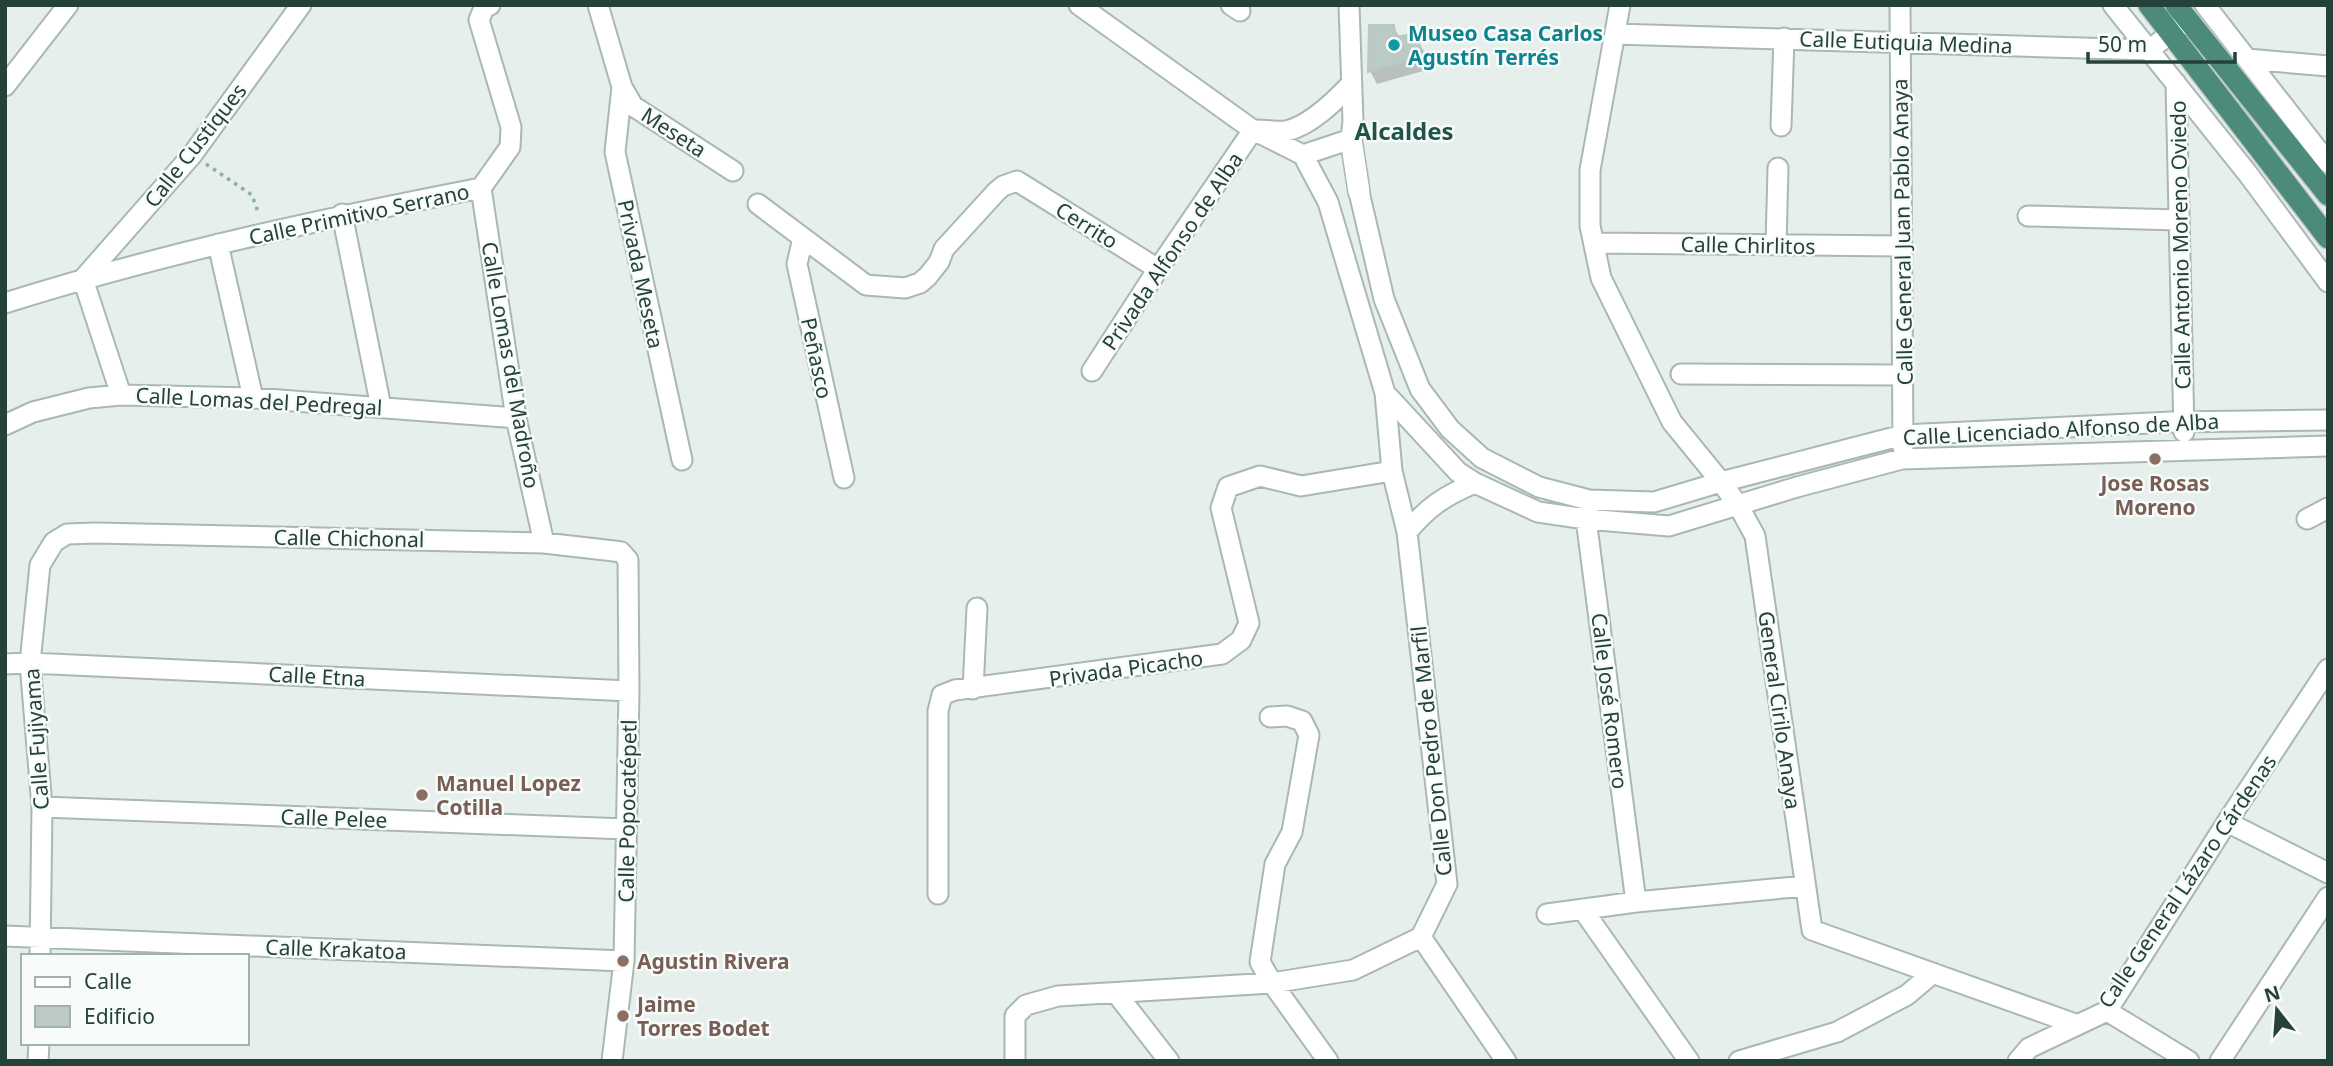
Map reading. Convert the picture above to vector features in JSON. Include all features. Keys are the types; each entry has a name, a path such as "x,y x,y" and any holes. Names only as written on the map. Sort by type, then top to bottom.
{"highway":[{"path":"2149,5 2178,20 2328,195"},
{"path":"2178,20 2328,238"}],"street":[{"path":"5,86 68,5"},
{"name":"Calle Custiques","path":"83,279 192,155 301,5"},
{"name":"Calle Primitivo Serrano","path":"5,303 83,279 342,214 481,188 510,147 512,127 479,20 484,8 489,5"},
{"name":"Meseta","path":"598,5 622,87 633,106 733,172"},
{"path":"1079,5 1253,130 1303,155 1328,202 1385,393"},
{"path":"1349,5 1353,121 1351,139 1359,192"},
{"name":"General Cirilo Anaya","path":"1620,5 1590,170 1590,226 1601,278 1672,422 1731,495 1755,536 1812,930 1933,973"},
{"name":"Calle General Juan Pablo Anaya","path":"1900,5 1902,459"},
{"path":"2113,5 2248,174 2328,282"},
{"path":"2206,5 2328,163"},
{"path":"2149,50 2178,20"},
{"name":"Calle Eutiquia Medina","path":"1615,34 2149,50"},
{"path":"1781,126 1784,38"},
{"path":"2247,59 2328,66"},
{"name":"Calle Antonio Moreno Oviedo","path":"2176,83 2183,449"},
{"path":"1253,130 1287,131 1311,119 1333,103 1351,84"},
{"name":"Privada Meseta","path":"622,87 615,152 681,460"},
{"name":"Privada Alfonso de Alba","path":"1092,372 1158,269 1253,130"},
{"path":"1303,155 1351,139"},
{"path":"1776,245 1778,168"},
{"name":"Cerrito","path":"803,237 866,285 905,288 920,283 928,276 939,262 944,249 997,191 1017,181 1158,269"},
{"name":"Calle Lomas del Madroño","path":"481,188 516,418 544,543"},
{"name":"Calle Licenciado Alfonso de Alba","path":"1359,192 1384,299 1420,389 1450,429 1482,458 1588,509 1669,526 1731,495 1903,435 2184,422 2328,420"},
{"path":"758,204 803,237"},
{"path":"342,214 381,407"},
{"path":"2028,216 2179,220"},
{"name":"Peñasco","path":"803,237 797,264 844,478"},
{"name":"Calle Chirlitos","path":"1594,243 1902,246"},
{"path":"218,244 253,398"},
{"path":"83,279 121,395"},
{"path":"1681,374 1903,375"},
{"name":"Calle Licenciado Alfonso de Alba","path":"1385,393 1458,472 1475,484 1538,512 1731,495 1902,459 2328,446"},
{"name":"Calle Don Pedro de Marfil","path":"1385,393 1392,471 1407,532 1447,884 1421,937"},
{"name":"Calle Lomas del Pedregal","path":"5,425 33,412 89,398 121,395 253,398 516,418"},
{"name":"Privada Picacho","path":"938,894 937,711 939,699 945,693 1223,654 1241,640 1249,623 1221,508 1228,487 1260,476 1301,485 1392,471"},
{"path":"1407,532 1426,510 1451,493 1475,484"},
{"path":"2307,519 2328,508"},
{"name":"Calle José Romero","path":"1588,509 1636,902"},
{"name":"Calle Chichonal","path":"67,534 544,543 621,552 628,560"},
{"name":"Calle Fujiyama","path":"40,946 42,807 30,663 40,565 54,542 67,534"},
{"name":"Calle Popocatépetl","path":"612,1061 624,961 629,691 628,560"},
{"path":"973,689 977,608"},
{"name":"Calle Etna","path":"5,664 629,691"},
{"name":"Calle General Lázaro Cárdenas","path":"2018,1061 2029,1048 2107,1011 2328,669"},
{"path":"1270,717 1287,716 1302,722 1309,735 1292,832 1275,864 1260,962 1328,1061"},
{"name":"Calle Pelee","path":"42,807 626,829"},
{"path":"2227,822 2328,873"},
{"path":"1547,914 1636,902 1805,886"},
{"path":"2220,1061 2328,897"},
{"path":"1583,910 1689,1061"},
{"name":"Calle Krakatoa","path":"5,936 40,946 624,961"},
{"path":"1015,1061 1015,1016 1019,1009 1038,1000 1058,996 1272,983 1353,971 1421,937 1506,1061"},
{"path":"1739,1061 1837,1032 1907,995 1933,973 2078,1025"},
{"path":"1116,993 1169,1061"},
{"path":"2107,1011 2189,1061"}],"path":[{"path":"192,155 252,195 265,233"}],"building":[{"name":"Museo Casa Carlos Agustín Terrés","path":"1369,25 1394,25 1395,37 1413,34 1419,40 1420,50 1416,58 1368,72"}],"place":[{"name":"Museo Casa Carlos Agustín Terrés","path":"1394,45"},
{"name":"Jose Rosas Moreno","path":"2155,459"},
{"name":"Manuel Lopez Cotilla","path":"422,795"},
{"name":"Agustin Rivera","path":"623,961"},
{"name":"Jaime Torres Bodet","path":"623,1016"}],"district":[{"name":"Alcaldes","path":"1404,130"}]}
